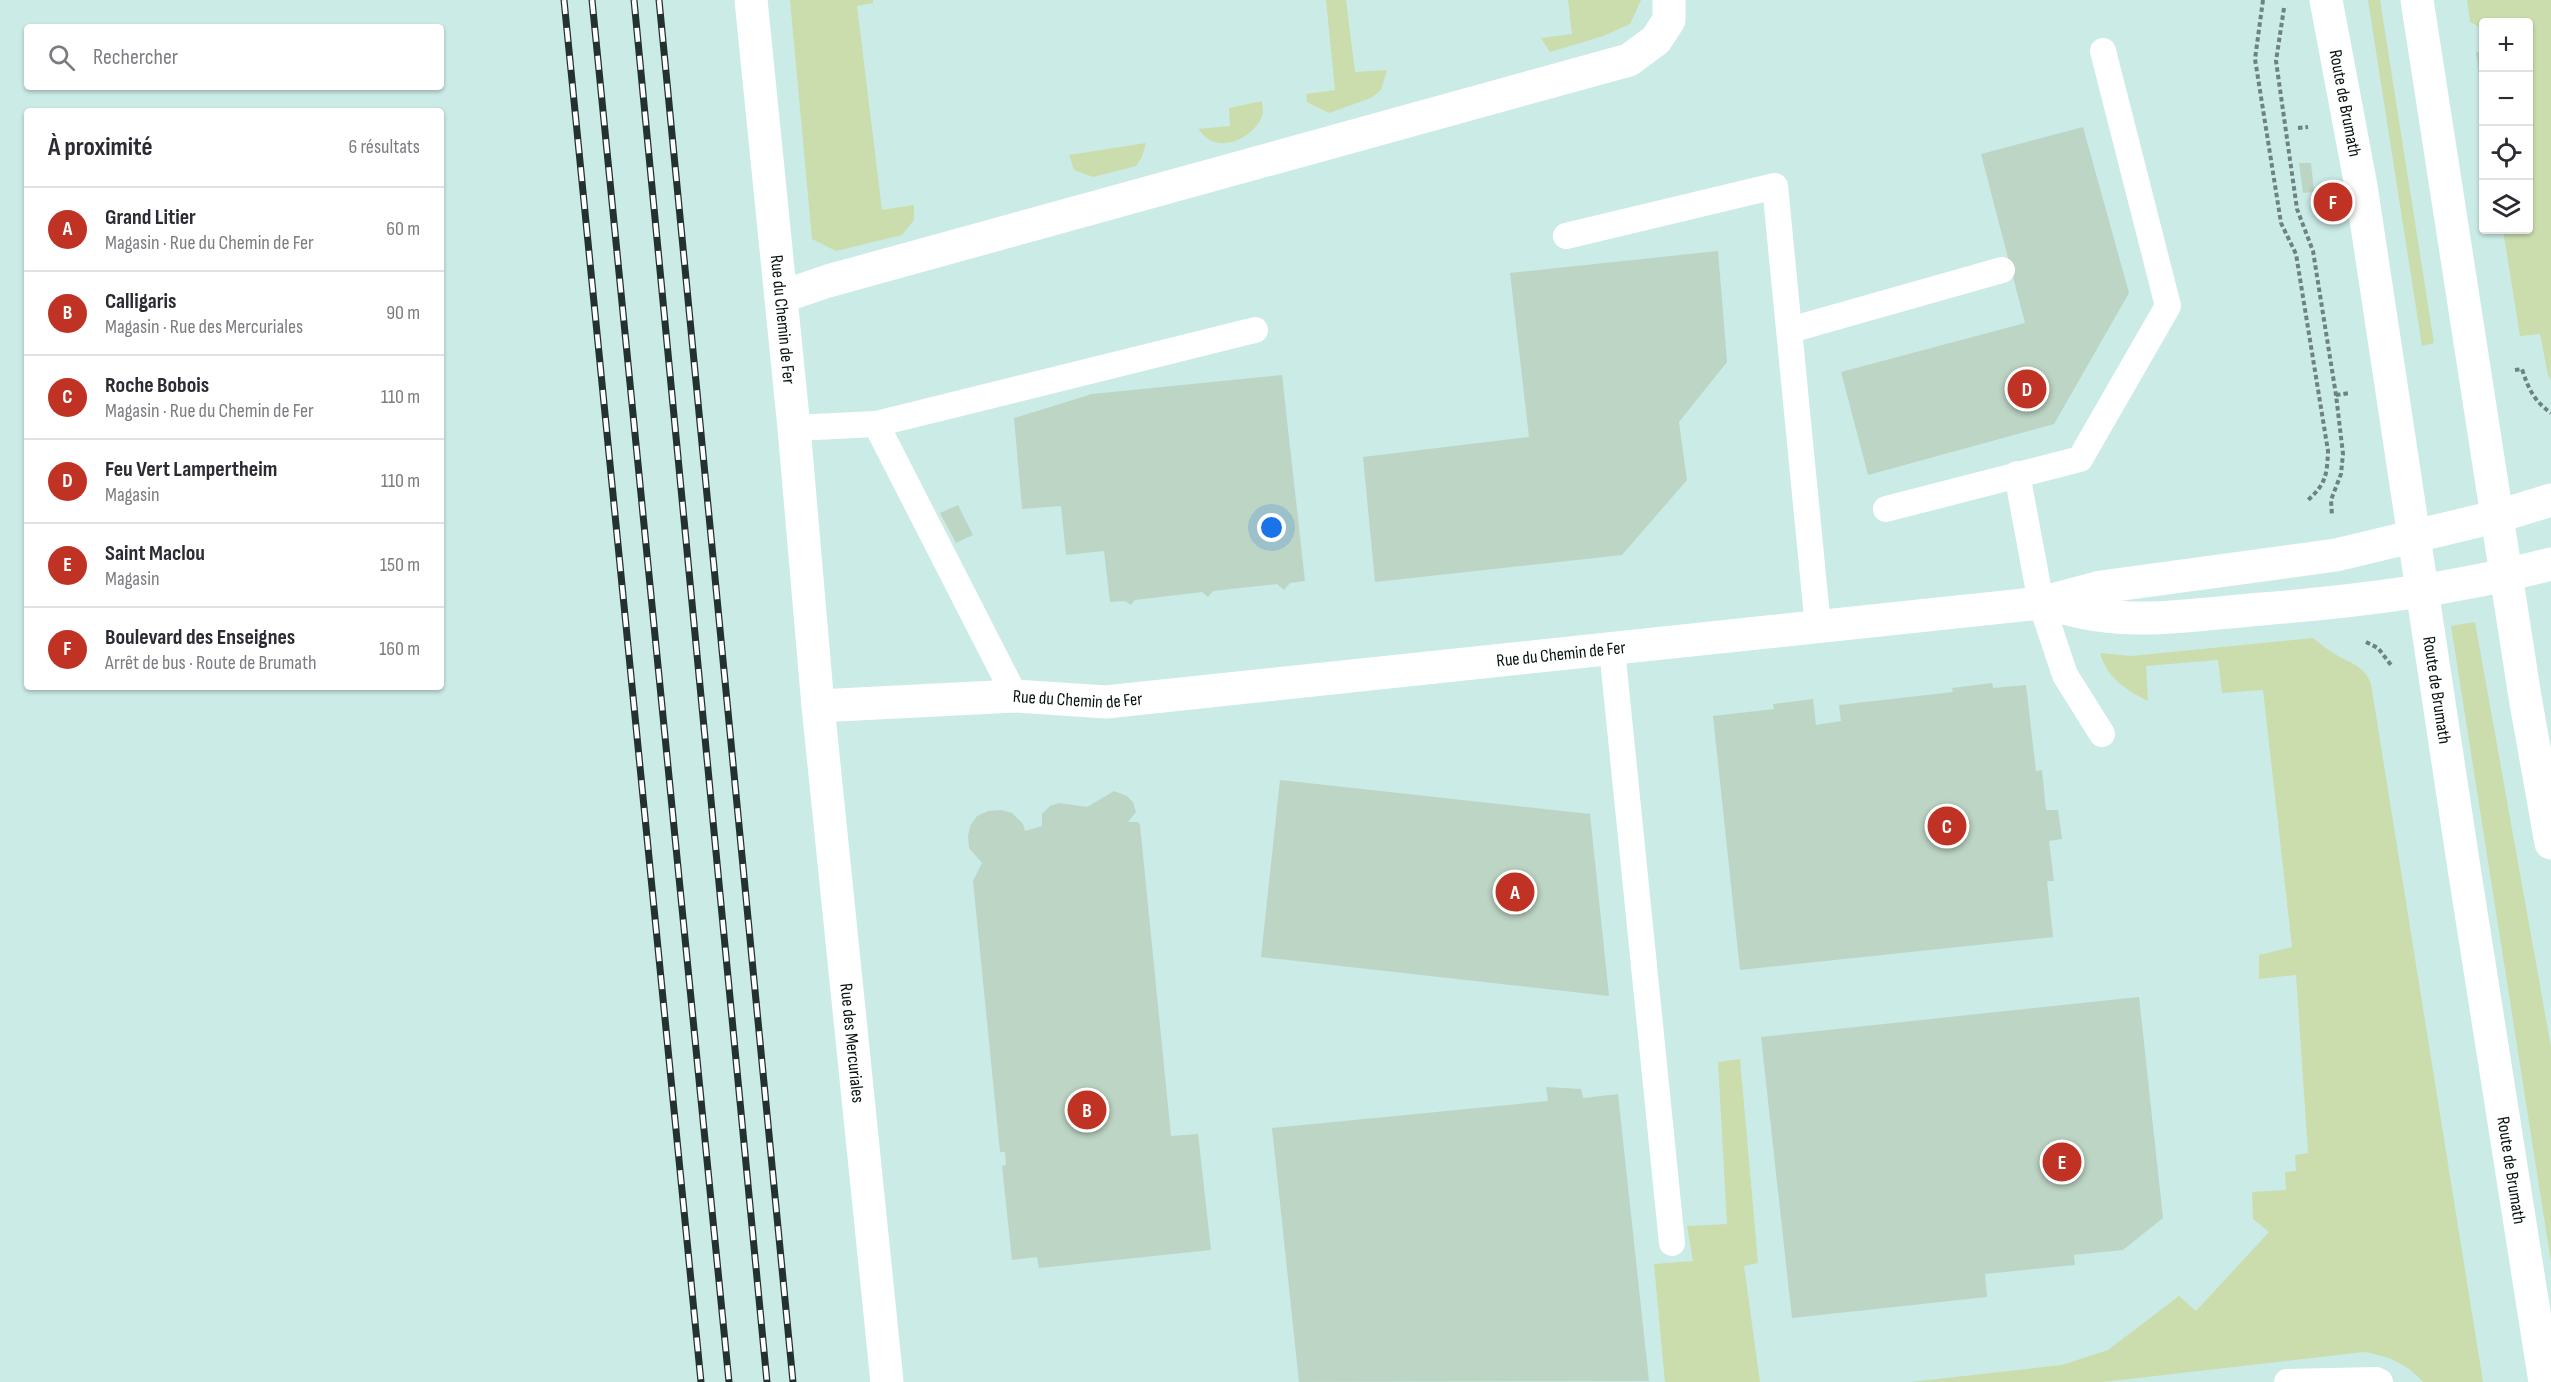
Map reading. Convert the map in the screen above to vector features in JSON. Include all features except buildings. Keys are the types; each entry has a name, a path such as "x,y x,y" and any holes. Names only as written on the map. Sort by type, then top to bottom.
{"street":[{"name":"Rue du Chemin de Fer","path":"752,0 794,428 818,706 1015,696 1106,702 2041,603"},
{"path":"781,297 873,269 1629,60 1656,40 1669,20 1669,0"},
{"name":"Route de Brumath","path":"2326,0 2361,186 2424,591 2462,856 2545,1382"},
{"path":"2416,0 2499,516 2525,697 2551,843"},
{"path":"2041,603 2101,587 2336,555 2499,516 2551,500"},
{"path":"2041,603 2098,615 2149,617 2341,602 2424,591 2508,575 2551,564"},
{"name":"Rue des Mercuriales","path":"818,706 887,1382"}],"lane":[{"path":"1886,509 2080,459 2169,306 2103,51"},
{"path":"1566,236 1775,186 1818,627"},
{"path":"1790,330 2002,270"},
{"path":"794,428 876,424 1255,330"},
{"path":"876,424 1015,696"},
{"path":"2017,474 2041,603 2065,675 2102,734"},
{"path":"1612,649 1672,1243"},
{"path":"2287,1382 2376,1380 2380,1382"}],"path":[{"path":"2263,0 2255,59 2281,223 2296,254 2328,450 2327,472 2321,489 2307,501"},
{"path":"2285,0 2276,61 2297,209 2313,251 2343,454 2342,474 2331,500 2336,555"},
{"path":"2298,128 2308,127"},
{"path":"2522,369 2528,389 2539,405 2551,413"},
{"path":"2341,602 2347,633 2378,648 2393,671"}],"green space":[{"path":"790,0 873,0 873,3 857,6 882,210 914,205 914,220 902,235 836,251 812,239"},
{"path":"1326,0 1346,0 1355,72 1387,70 1381,90 1371,98 1329,113 1307,102 1306,94 1335,90"},
{"path":"1568,0 1641,0 1630,24 1603,36 1550,52 1541,38 1572,34"},
{"path":"2368,0 2380,0 2434,343 2422,346"},
{"path":"2467,0 2551,0 2551,380 2540,334 2520,336 2504,234 2533,234 2533,18 2479,18 2479,27 2470,22"},
{"path":"1262,101 1263,114 1258,123 1240,139 1232,142 1215,142 1198,129 1230,126 1229,108"},
{"path":"1146,143 1142,157 1136,166 1093,177 1074,170 1069,155"},
{"path":"2475,622 2551,1047 2551,1262 2451,626"},
{"path":"2313,638 2362,670 2371,684 2483,1382 2423,1382 2396,1361 2364,1352 2103,1382 1910,1382 2062,1365 2108,1350 2179,1296 2196,1311 2269,1232 2253,1219 2252,1192 2286,1190 2285,1172 2296,1171 2295,1155 2308,1153 2296,975 2259,979 2259,955 2292,947 2263,690 2222,693 2218,660 2146,666 2148,701 2112,676 2100,653 2131,656"},
{"path":"1740,1059 1758,1263 1744,1266 1760,1382 1665,1382 1654,1264 1693,1261 1687,1226 1727,1224 1718,1062"}],"railway":[{"path":"564,0 701,1382"},
{"path":"592,0 729,1382"},
{"path":"634,0 767,1382"},
{"path":"659,0 793,1382"}],"place":[{"name":"Boulevard des Enseignes","path":"2333,202"},
{"name":"Feu Vert Lampertheim","path":"2027,389"},
{"name":"Roche Bobois","path":"1947,826"},
{"name":"Grand Litier","path":"1515,892"},
{"name":"Calligaris","path":"1087,1110"},
{"name":"Saint Maclou","path":"2062,1162"}]}
